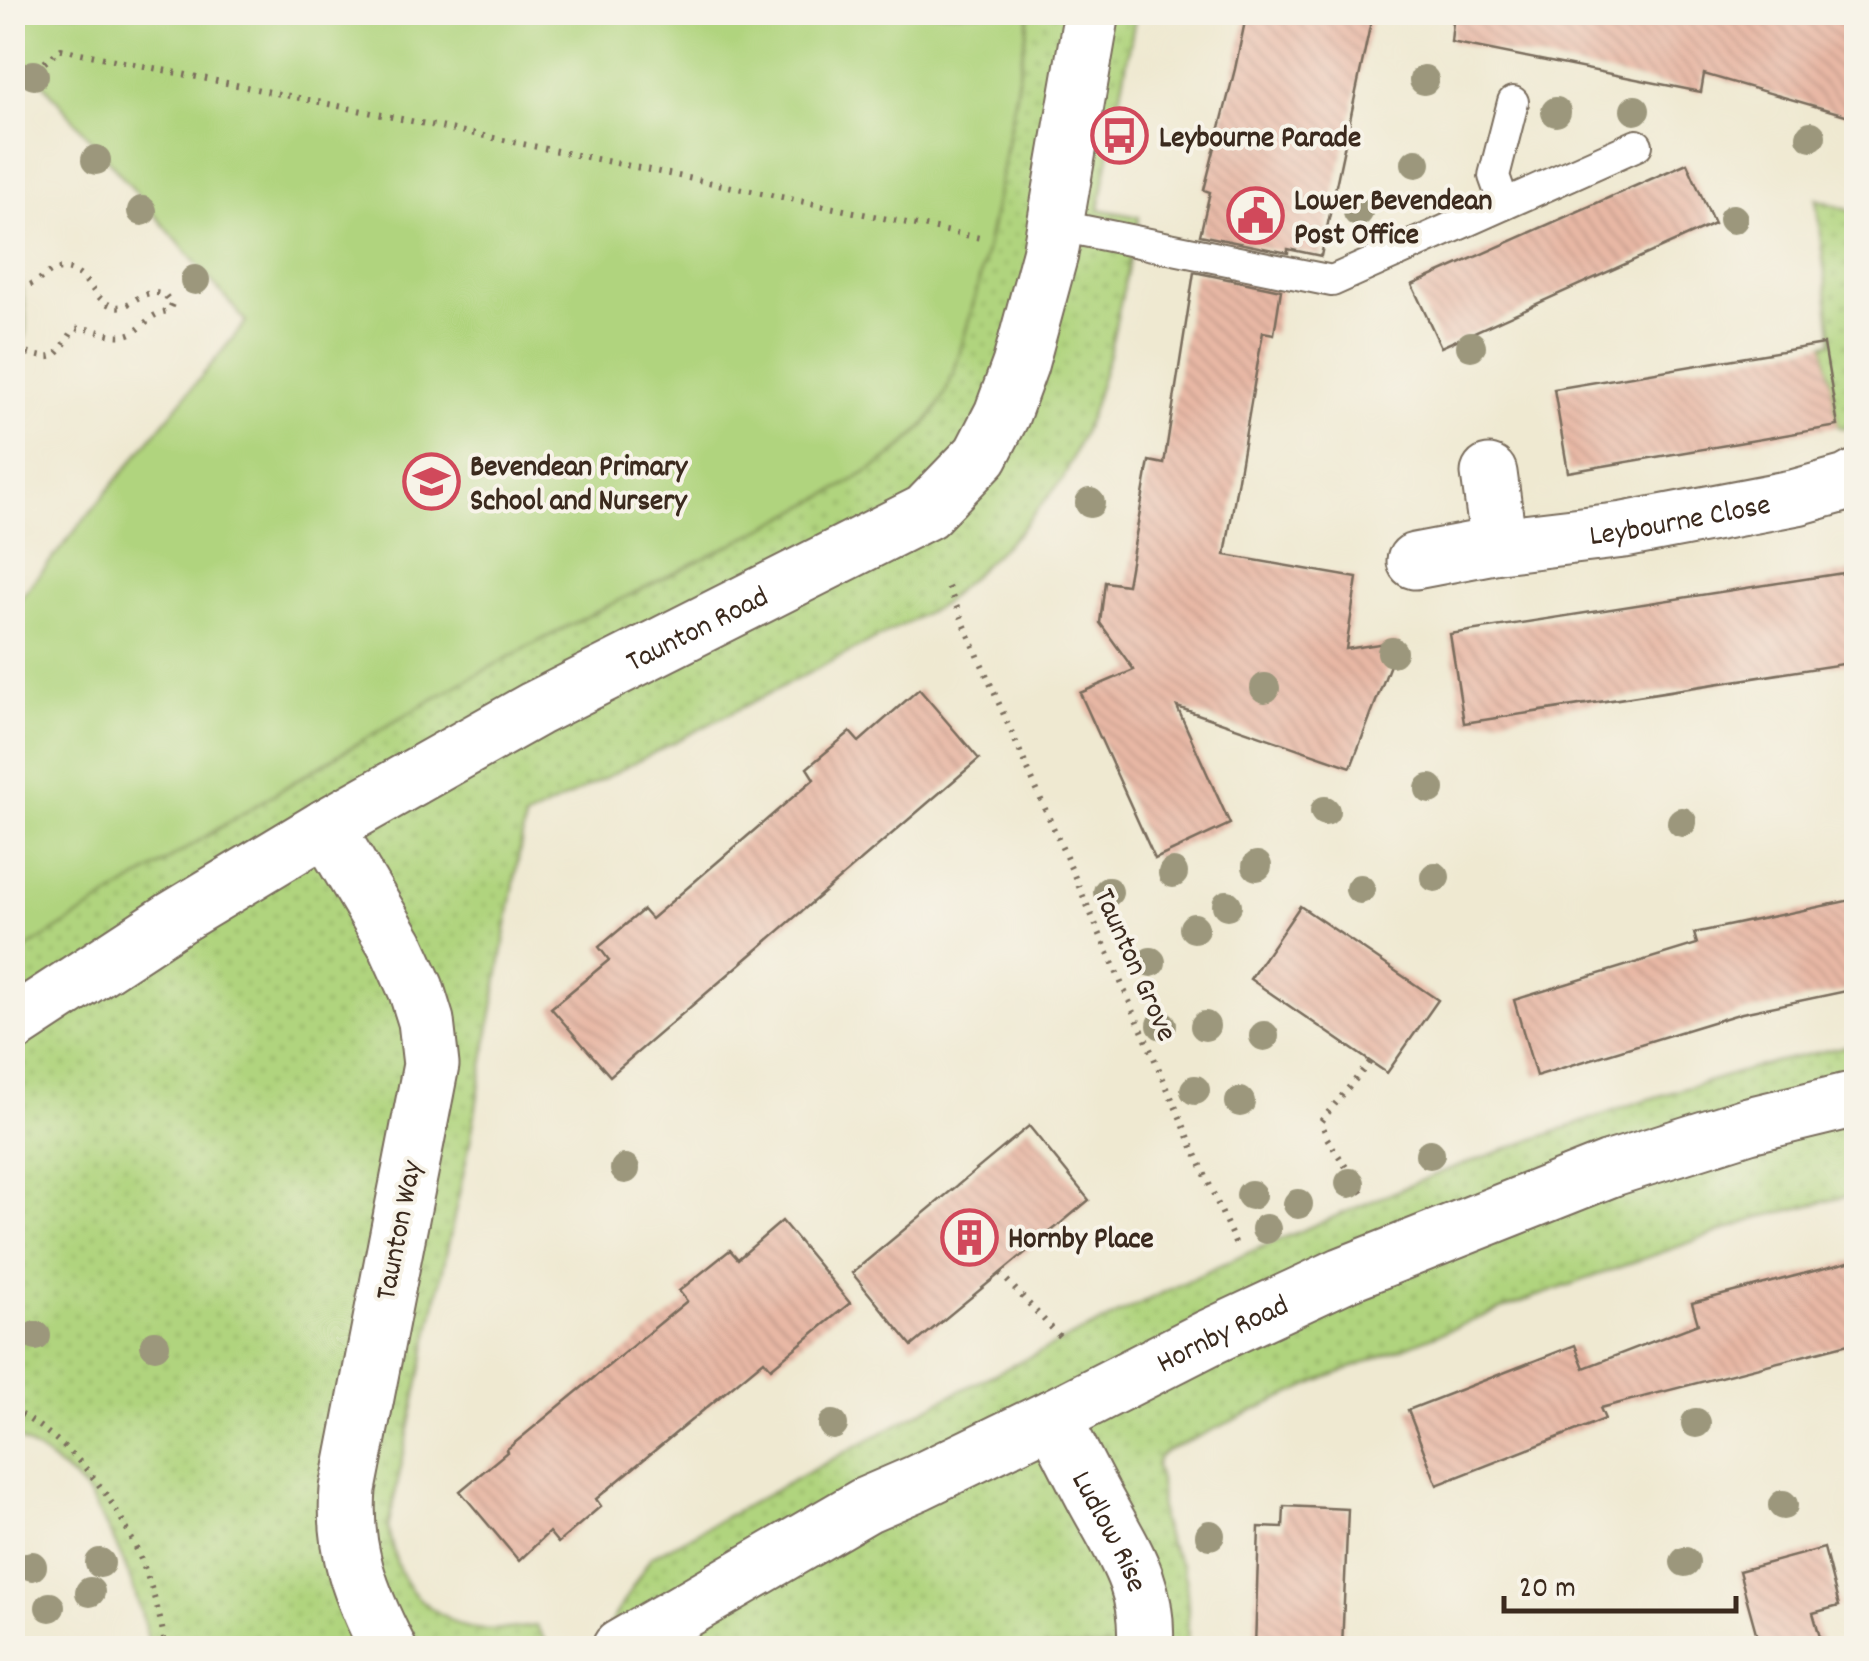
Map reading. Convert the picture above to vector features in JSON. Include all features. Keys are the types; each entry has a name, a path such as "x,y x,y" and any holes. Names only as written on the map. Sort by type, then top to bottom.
{"street":[{"name":"Taunton Road","path":"12,1025 175,918 535,709 926,512 980,455 1002,414 1020,365 1052,240 1092,12"},
{"path":"1489,473 1500,546"},
{"name":"Leybourne Close","path":"1415,561 1624,530 1796,498 1856,478"},
{"name":"Taunton Way","path":"326,827 396,945 416,989 426,1021 430,1066 346,1513 355,1575 388,1648"},
{"name":"Hornby Road","path":"620,1648 866,1505 1342,1276 1610,1169 1749,1125 1856,1099"},
{"name":"Ludlow Rise","path":"1053,1417 1139,1584 1144,1604 1145,1648"}],"lane":[{"path":"1504,204 1494,176 1513,102"},
{"path":"1052,240 1332,281 1637,145"}],"path":[{"path":"12,89 61,49 1052,240"},
{"path":"20,288 30,288 54,270 66,269 81,276 112,306 126,306 150,292 165,295 172,304 170,311 150,317 124,336 97,329 74,329 53,358 42,359 22,352"},
{"name":"Taunton Grove","path":"948,587 1266,1310"},
{"path":"1366,1198 1327,1138 1321,1121 1370,1062"},
{"path":"1000,1273 1068,1348"},
{"path":"12,1410 63,1444 98,1482 124,1519 158,1607 165,1648"}],"green space":[{"name":"Bevendean Primary School and Nursery","path":"13,12 1030,13 988,241 960,351 937,408 905,444 844,486 434,698 13,957 13,607 246,322 13,48"},
{"path":"1030,13 1136,13 1099,209 1139,217 1109,354 1090,416 1063,479 1017,534 941,605 525,819 471,1137 388,1528 404,1580 431,1608 473,1629 536,1626 550,1648 150,1648 125,1565 90,1498 61,1468 13,1435 12,957 434,699 566,627 844,486 905,444 937,408 960,351 988,241"},
{"path":"1816,199 1856,213 1856,424 1844,429 1838,426 1824,344 1833,342"},
{"path":"13,260 24,301 25,329 13,368"},
{"path":"1856,1044 1856,1194 1762,1217 1507,1307 1316,1382 1158,1458 1161,1521 1186,1583 1187,1648 595,1648 651,1557 957,1392 1179,1285 1437,1174 1639,1102 1774,1062"}],"building":[{"path":"1247,12 1373,12 1321,256 1200,235 1210,192 1204,190"},
{"path":"1454,12 1856,12 1856,118 1704,74 1701,92 1451,42"},
{"path":"1687,163 1714,224 1441,347 1412,285"},
{"path":"1194,272 1281,290 1274,334 1263,332 1225,555 1357,578 1346,649 1399,641 1351,767 1177,707 1230,824 1155,859 1080,693 1134,670 1100,623 1105,582 1127,585 1149,461 1164,464"},
{"path":"1824,344 1838,426 1568,472 1554,389"},
{"path":"1856,571 1856,662 1464,723 1450,634"},
{"path":"919,689 979,759 610,1076 551,1008 609,960 599,947 643,910 651,919 814,779 807,768 850,732 859,742"},
{"path":"1856,899 1856,989 1742,1013 1536,1076 1514,1000 1697,944 1694,933"},
{"path":"1300,906 1438,1000 1387,1073 1250,979"},
{"name":"Hornby Place","path":"1029,1126 1089,1200 912,1346 852,1273"},
{"path":"782,1221 850,1303 771,1368 764,1360 596,1499 601,1506 558,1543 549,1532 519,1561 460,1491 687,1301 679,1291 730,1250 738,1259"},
{"path":"1856,1260 1856,1342 1600,1408 1605,1419 1437,1485 1408,1410 1575,1345 1584,1368 1698,1324 1692,1303"},
{"path":"1284,1506 1348,1509 1342,1648 1255,1648 1259,1527 1283,1528"},
{"path":"1824,1548 1839,1606 1813,1613 1822,1644 1760,1647 1739,1571"}],"place":[{"name":"Leybourne Parade","path":"1120,136"},
{"name":"Lower Bevendean Post Office","path":"1255,216"},
{"name":"Bevendean Primary School and Nursery","path":"431,482"},
{"name":"Hornby Place","path":"969,1237"}]}
